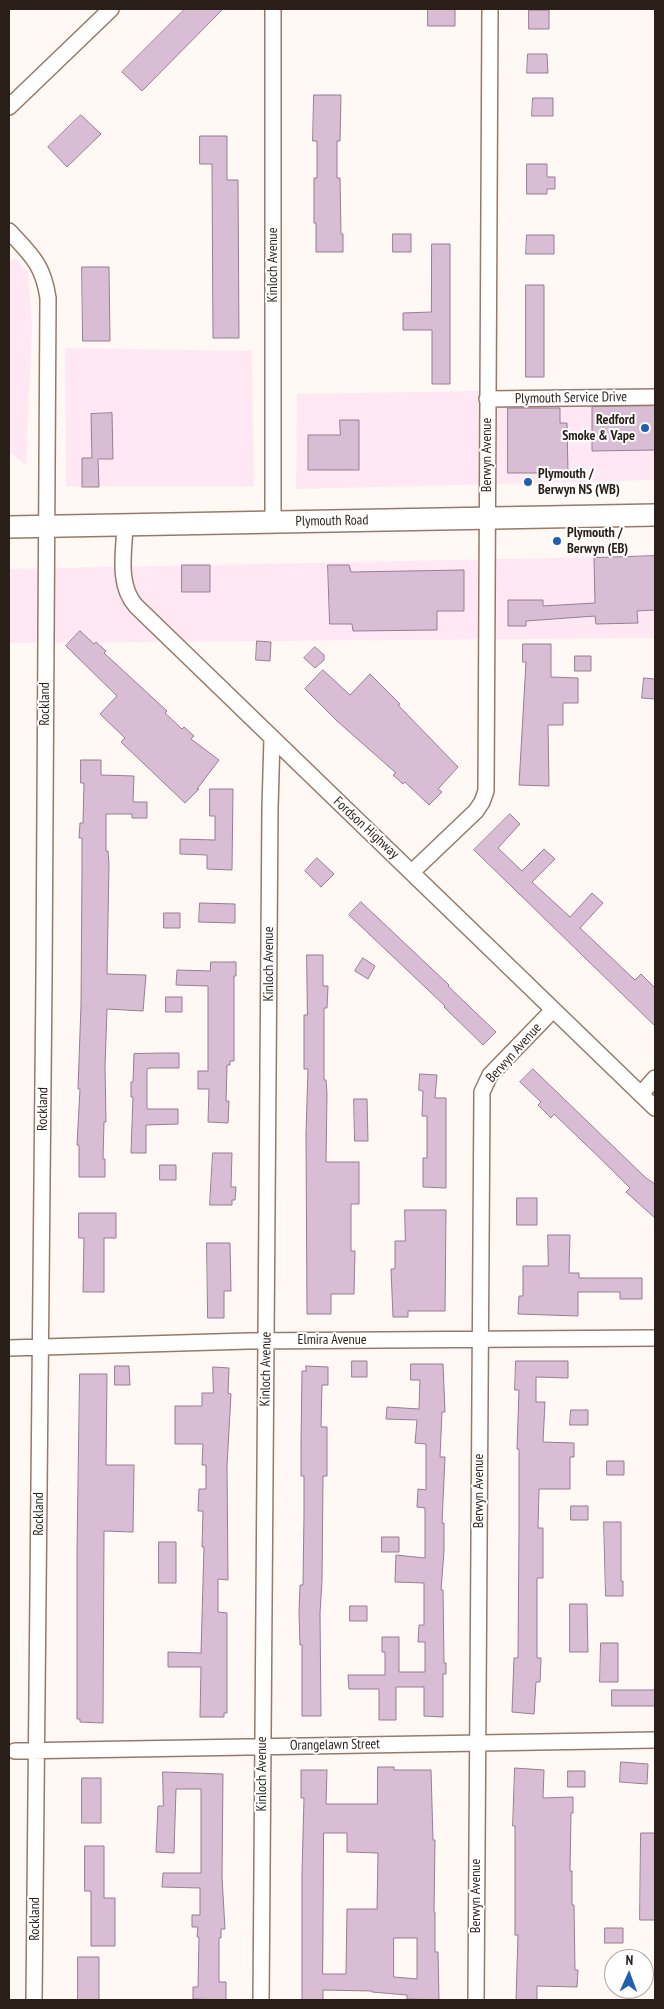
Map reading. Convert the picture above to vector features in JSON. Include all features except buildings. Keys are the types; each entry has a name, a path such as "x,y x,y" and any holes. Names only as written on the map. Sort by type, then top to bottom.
{"main road":[{"name":"Plymouth Road","path":"9,527 655,515"}],"street":[{"path":"9,107 111,9"},
{"name":"Kinloch Avenue","path":"273,9 273,522"},
{"name":"Berwyn Avenue","path":"412,872 476,811 486,791 490,9"},
{"name":"Rockland","path":"9,231 32,256 40,268 46,281 48,298 38,1751 34,2000"},
{"name":"Plymouth Service Drive","path":"487,399 655,397"},
{"name":"Fordson Highway","path":"125,526 124,579 130,600 655,1108"},
{"name":"Kinloch Avenue","path":"261,2000 272,738"},
{"name":"Berwyn Avenue","path":"476,2000 482,1092 490,1075 553,1010"},
{"path":"641,1094 655,1078"},
{"name":"Elmira Avenue","path":"9,1348 266,1341 655,1338"},
{"name":"Orangelawn Street","path":"15,1751 655,1740"}],"shaded area":[{"path":"14,258 28,272 32,328 26,466 9,451 9,263"},
{"path":"65,348 252,351 254,486 66,486"},
{"path":"655,388 655,480 296,489 297,394"},
{"path":"655,556 655,638 9,643 9,569"}],"place":[{"name":"Redford Smoke & Vape","path":"645,428"},
{"name":"Plymouth / Berwyn NS (WB)","path":"528,482"},
{"name":"Plymouth / Berwyn (EB)","path":"557,541"}]}
